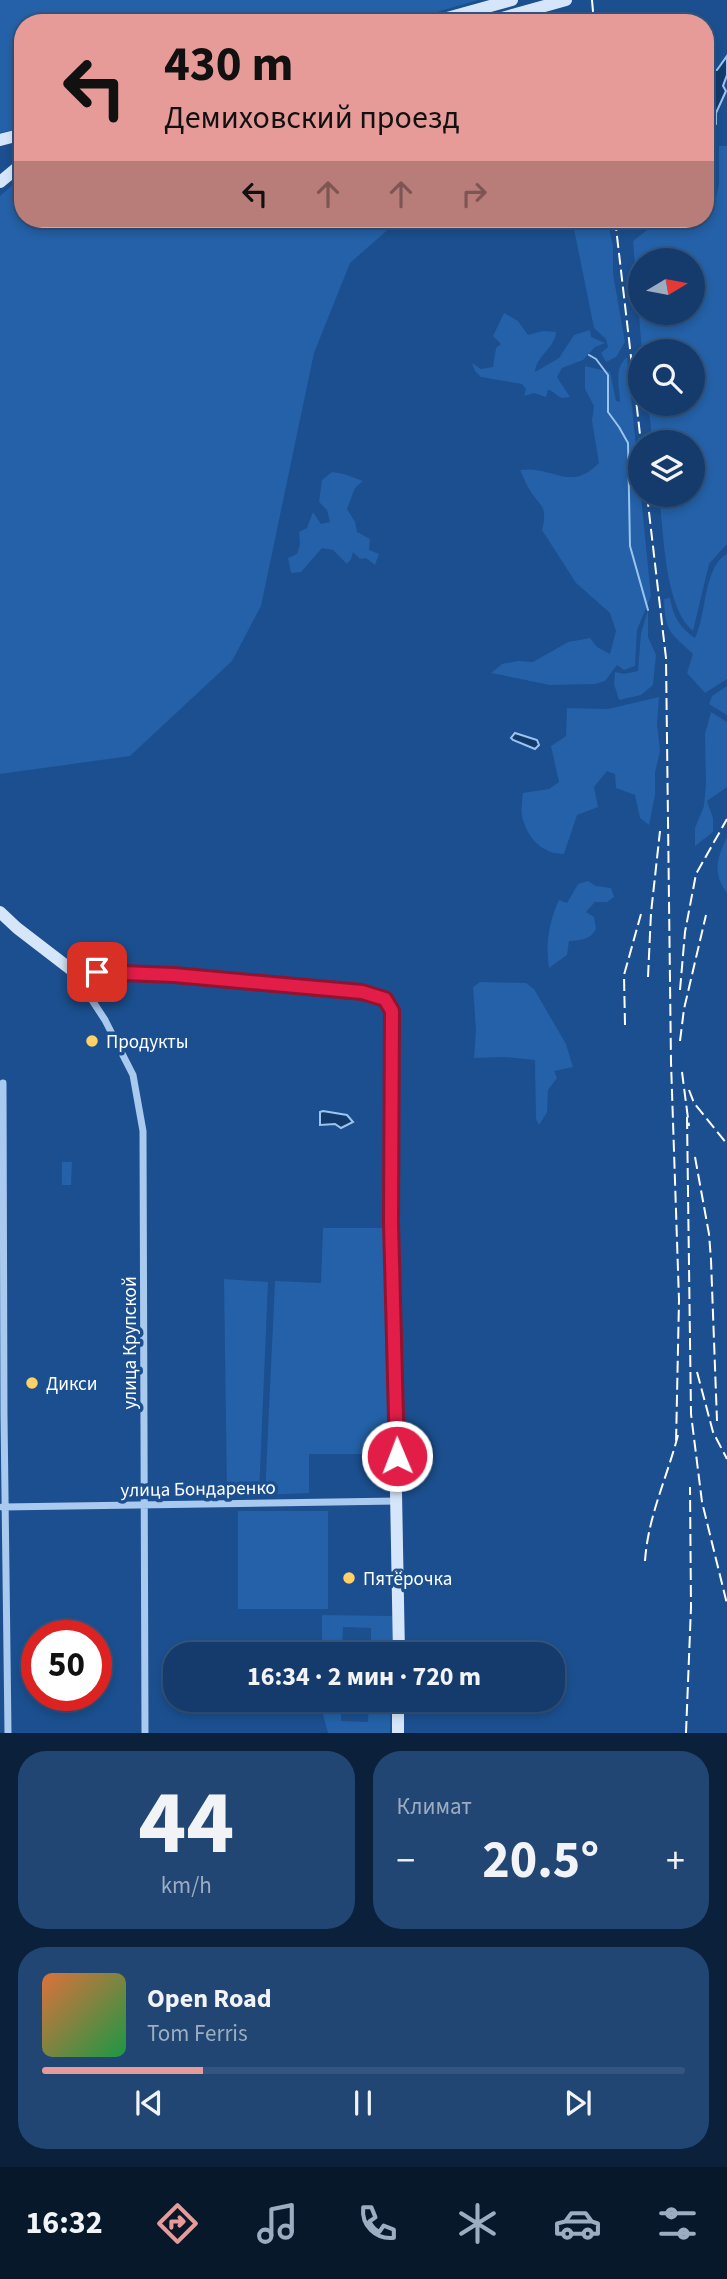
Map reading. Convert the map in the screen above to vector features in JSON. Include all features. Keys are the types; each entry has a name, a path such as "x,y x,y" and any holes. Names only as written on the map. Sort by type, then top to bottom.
{"main road":[{"path":"461,14 512,0"},
{"path":"517,14 564,1"},
{"path":"0,182 14,170"},
{"path":"0,912 73,971 174,975 362,992 385,999 392,1011 391,1223 399,1642"},
{"path":"398,1712 398,1733"}],"street":[{"name":"улица Крупской","path":"73,971 105,1020 125,1058 136,1085 143,1131 145,1733"},
{"path":"3,1083 2,1507 8,1733"},
{"name":"улица Бондаренко","path":"2,1507 397,1501"}],"shaded area":[{"path":"0,0 478,0 430,14 14,14 14,129 0,133"},
{"path":"564,12 601,14 557,14"},
{"path":"727,56 727,75 723,86 726,91 716,113 714,125 714,70 717,70"},
{"path":"719,146 727,146 727,544 709,564 693,631 683,620 671,587 660,507 705,507 705,430 651,430 650,416 705,416 705,339 641,339 640,326 705,326 705,248 634,248 633,241 650,228 714,228 714,206 719,184"},
{"path":"14,184 14,228 390,228 350,263 314,353 261,606 232,661 130,756 0,774 0,196"},
{"path":"574,228 609,228 613,246 613,274 625,342 616,357 606,362 601,353 608,347 606,339 594,328"},
{"path":"504,313 518,321 528,335 543,331 556,332 535,372 559,358 574,335 590,330 591,337 605,343 595,347 583,360 562,368 557,377 570,397 561,398 550,390 546,397 534,393 524,396 526,389 522,384 481,377 475,371 472,363 481,369 493,367 496,348 501,344 493,336"},
{"path":"627,357 628,416 633,416 634,430 628,430 628,507 642,507 651,596 637,630 635,666 624,670 617,665 605,681 595,684 550,685 491,673 502,664 533,662 568,642 590,638 597,647 610,654 616,631 610,613 576,583 542,530 543,510 520,470 532,469 570,477 589,472 599,463 592,421 594,406 585,389 585,366 610,372 616,401 620,402 619,373"},
{"path":"332,472 363,481 355,488 347,509 355,522 357,532 370,539 369,550 379,554 375,565 366,558 360,559 353,552 347,564 333,550 322,548 301,572 291,573 288,558 297,554 299,532 307,528 313,512 321,524 330,522 327,510 319,502 322,480"},
{"path":"727,554 727,679 705,693 687,673 693,654 668,626 664,599 670,598 678,621 695,638 709,580 719,560"},
{"path":"648,610 648,637 656,655 653,685 641,695 619,700 614,684 615,672 624,674 638,671 641,633"},
{"path":"727,686 727,715 709,704 712,696"},
{"path":"659,697 657,724 660,751 649,825 640,818 635,795 616,788 615,774 607,771 594,787 598,807 577,815 564,854 542,848 524,824 523,793 549,789 559,782 551,746 566,736 567,708 608,709"},
{"path":"711,712 727,722 727,787 707,801 713,818 713,832 695,846 695,828 704,806 705,734"},
{"path":"515,733 537,740 539,745 535,749 513,740 511,738"},
{"path":"727,837 727,893 719,879 718,865"},
{"path":"588,881 596,886 611,888 614,897 607,902 595,902 586,912 594,917 594,933 585,939 569,941 567,955 549,968 549,933 559,900 567,903 578,884"},
{"path":"480,982 526,983 534,989 566,1044 573,1067 554,1071 557,1078 548,1090 547,1112 539,1125 536,1119 535,1060 474,1058 476,1030 473,987"},
{"path":"320,1112 347,1115 353,1122 341,1128 335,1124 320,1125"},
{"path":"62,1162 72,1162 71,1185 62,1185"},
{"path":"323,1228 387,1228 389,1454 309,1454 309,1493 265,1495 275,1281 321,1283"},
{"path":"224,1279 268,1282 259,1495 227,1495"},
{"path":"238,1511 328,1511 328,1609 238,1609"},
{"path":"322,1615 394,1616 393,1642 371,1642 371,1628 343,1627 342,1642 322,1642"},
{"path":"322,1712 341,1712 341,1721 368,1722 368,1712 391,1712 390,1733 328,1733"}],"waterway":[{"path":"589,355 596,359 608,375 608,412 628,443 630,546 648,610"}],"railway":[{"path":"592,0 593,14"},
{"path":"616,228 639,430"},
{"path":"648,507 666,658 671,1062 679,1300 676,1444"},
{"path":"680,990 685,932 696,874 727,819"},
{"path":"648,977 651,913 660,831"},
{"path":"625,1025 624,975 641,914"},
{"path":"680,1041 684,1009 706,915"},
{"path":"682,1072 689,1126"},
{"path":"689,1090 694,1103 727,1144"},
{"path":"687,1117 691,1414 702,1502 727,1604"},
{"path":"695,1157 709,1234 717,1421"},
{"path":"697,1372 713,1432 727,1459"},
{"path":"645,1561 654,1513 678,1435"},
{"path":"686,1733 691,1607 690,1487"}],"place":[{"name":"Продукты","path":"92,1041"},
{"name":"Дикси","path":"32,1383"},
{"name":"Пятёрочка","path":"349,1578"}],"route":[{"path":"97,972 174,975 362,992 385,999 392,1011 391,1223 397,1456"}]}
